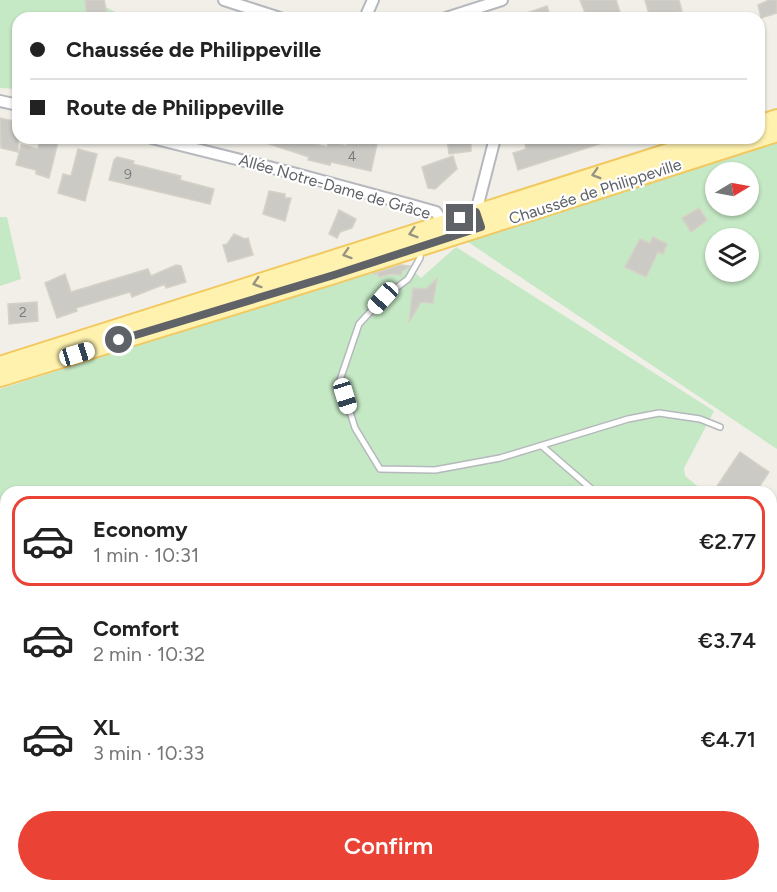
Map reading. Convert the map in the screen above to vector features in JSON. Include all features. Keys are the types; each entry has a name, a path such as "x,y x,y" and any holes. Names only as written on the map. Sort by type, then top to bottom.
{"main road":[{"name":"Chaussée de Philippeville","path":"0,365 445,231 695,144"},
{"name":"Chaussée de Philippeville","path":"478,219 739,144"},
{"name":"Chaussée de Philippeville","path":"0,378 420,247 445,231"}],"street":[{"path":"224,0 261,12"},
{"path":"465,12 502,0"},
{"name":"Allée Notre-Dame de Grâce","path":"175,144 415,206 436,213 445,231"},
{"path":"478,219 494,144"},
{"path":"0,356 17,359 34,367"}],"lane":[{"path":"420,247 420,258 408,279 383,298 359,324 340,380 355,428 380,469 435,470 500,458 628,419 659,413 700,418 720,427"},
{"path":"542,446 588,486"}],"green space":[{"path":"0,0 92,0 115,12 12,12 12,89 0,88"},
{"path":"777,138 777,449 468,242 705,162 705,216 759,216 759,162 706,162 765,144"},
{"path":"0,217 7,217 21,279 0,286"},
{"path":"456,247 714,411 684,468 685,476 698,486 0,486 0,389 392,264 407,265 421,278"}],"building":[{"path":"85,0 104,0 107,12 86,12"},
{"path":"580,0 616,0 620,12 585,12"},
{"path":"645,0 679,0 682,11 679,12 648,12"},
{"path":"769,0 777,0 777,13 765,17 765,12 760,12 758,5"},
{"path":"547,6 549,12 530,12"},
{"path":"0,118 12,121 12,144 18,144 18,152 1,148"},
{"path":"39,144 58,144 49,178 36,174 36,170 16,165 21,145 38,149"},
{"path":"269,144 315,144 327,147 328,144 346,146 346,144 377,144 371,171 331,162 330,165 308,160 309,157"},
{"path":"448,144 471,144 471,151 449,154"},
{"path":"525,144 599,144 518,170 513,153 526,149"},
{"path":"78,149 97,154 85,201 58,193 63,174 71,176"},
{"path":"453,156 457,169 435,189 428,188 422,167"},
{"path":"117,157 134,161 133,164 181,176 180,180 214,189 210,204 109,180 114,160"},
{"path":"269,191 285,194 285,198 291,198 285,221 263,214"},
{"path":"699,208 707,220 691,232 682,218"},
{"path":"339,210 356,219 352,228 340,232 337,238 329,234"},
{"path":"234,234 248,238 253,255 228,262 223,245 227,244"},
{"path":"653,237 667,244 663,254 658,252 646,277 625,267 640,239 650,243"},
{"path":"176,265 181,266 186,282 166,288 165,284 132,297 130,292 76,308 77,311 57,318 45,283 65,274 71,292 148,269 151,276"},
{"path":"400,265 410,266 402,271 401,275 391,274 379,277 378,274 373,274"},
{"path":"437,279 433,303 421,302 409,322 413,288 426,289"},
{"path":"37,302 38,321 9,324 8,304"},
{"path":"740,452 769,472 760,486 717,486"}],"route":[{"path":"119,340 334,275 481,227 476,212 460,218"}]}
